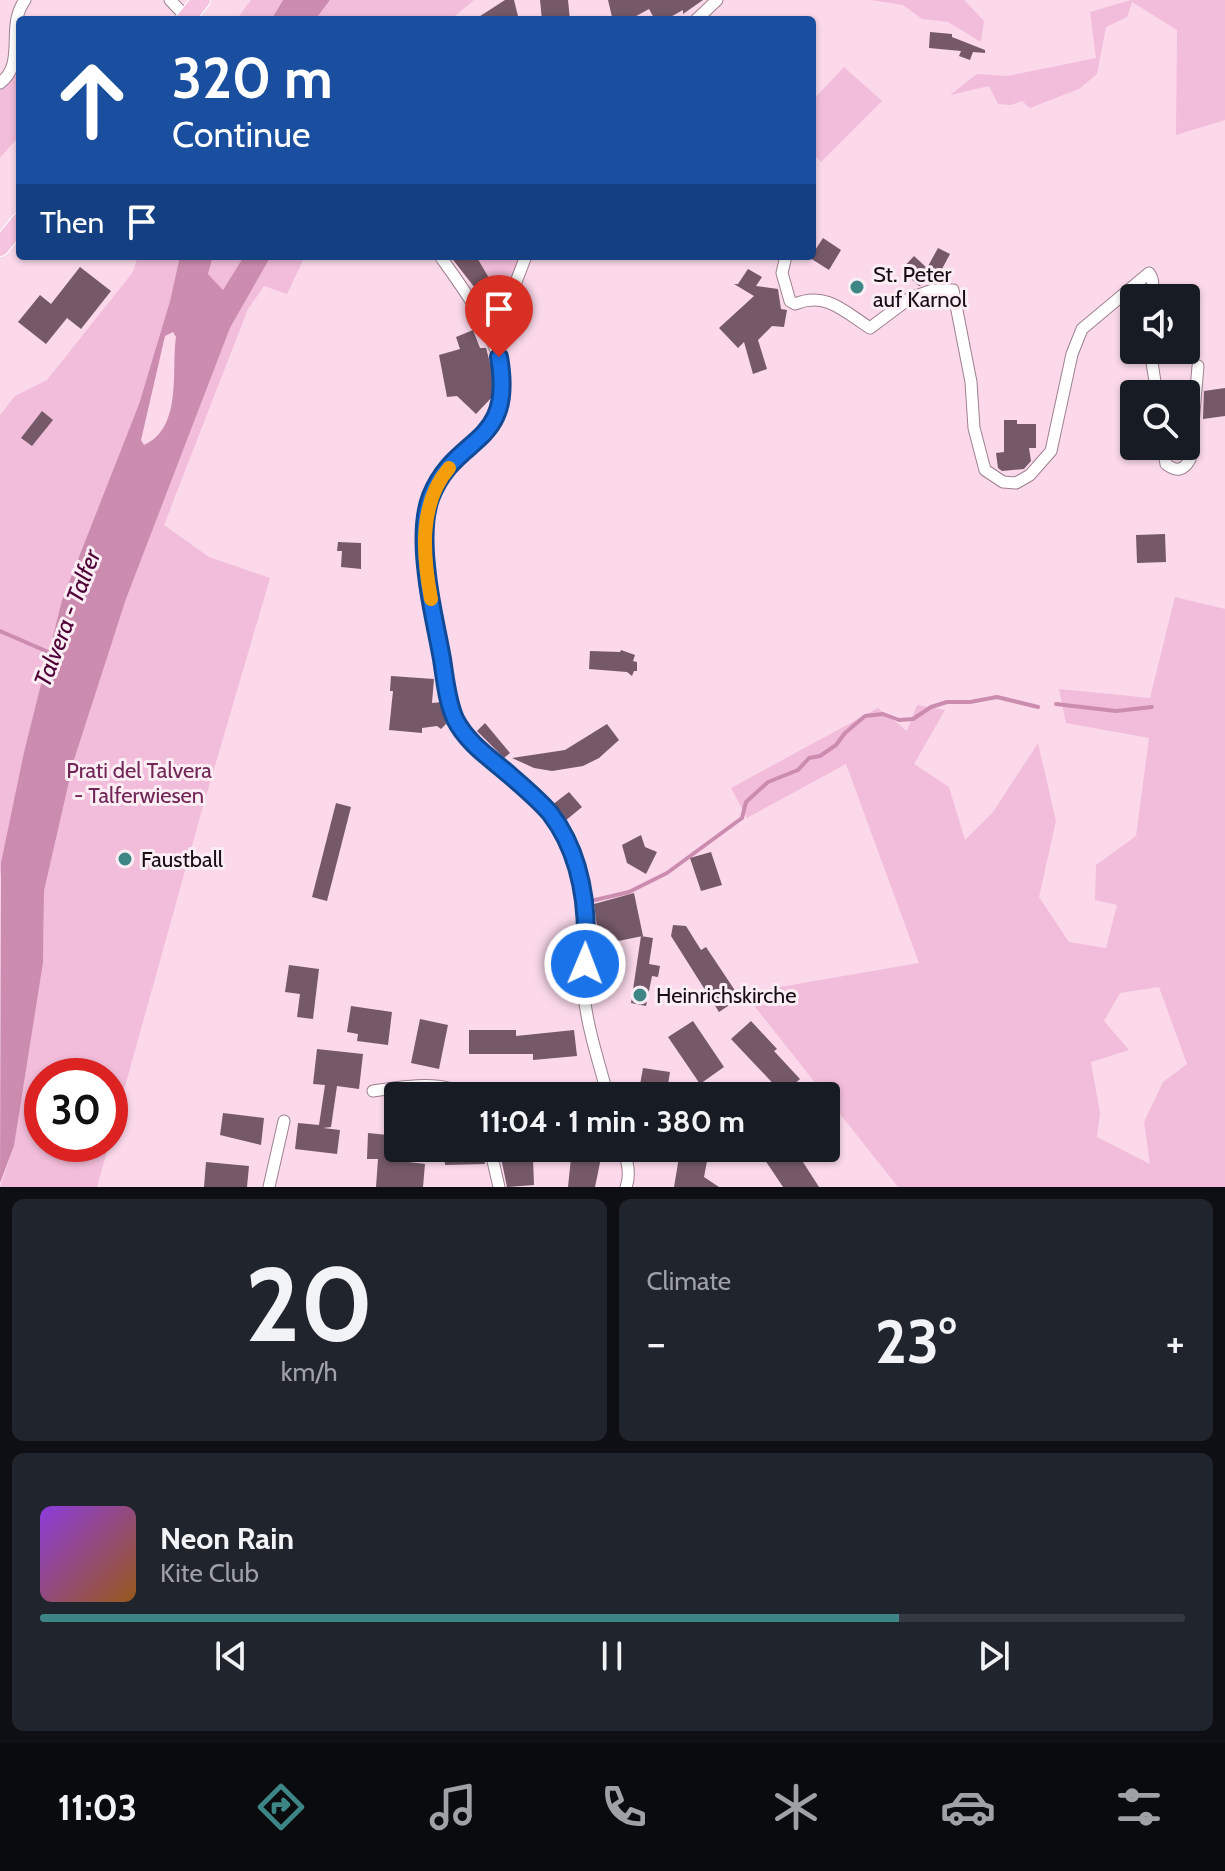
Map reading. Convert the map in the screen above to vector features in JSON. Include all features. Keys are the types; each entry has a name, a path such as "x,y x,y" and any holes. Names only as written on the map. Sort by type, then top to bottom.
{"main road":[{"path":"0,247 16,227"}],"street":[{"path":"170,0 184,16"},
{"path":"700,16 717,0"},
{"path":"0,83 12,70 16,23"},
{"path":"443,260 494,339 502,375 497,418 444,474 431,497 425,525 426,574 448,691 455,718 469,740 550,813 574,853 587,934 583,993 605,1082"},
{"path":"494,339 524,260"},
{"path":"785,260 782,273 790,301 795,304 814,299 826,301 848,311 870,328 910,298 933,290 953,290 971,382 974,428 985,470 1003,482 1016,483 1030,475 1051,451 1072,354 1082,329 1120,297"},
{"path":"1136,284 1149,273 1153,284"},
{"path":"1197,380 1198,366"},
{"path":"1165,460 1166,464 1179,470 1190,460"},
{"path":"373,1091 384,1090"},
{"path":"269,1187 284,1121"},
{"path":"493,1162 499,1187"},
{"path":"626,1187 627,1162"}],"green space":[{"path":"251,0 283,0 273,16 239,16"},
{"path":"330,0 474,0 455,16 318,16"},
{"path":"871,0 964,0 984,21 981,42 948,22 922,19 903,5"},
{"path":"1131,0 1225,0 1225,120 1176,135 1177,30 1132,2 1127,17 1106,27 1097,74 1079,89 1030,108 1022,101 1011,105 998,104 989,86 950,95 977,74 1007,76 1096,58 1090,12"},
{"path":"16,35 16,140 0,158 0,84"},
{"path":"844,67 882,101 821,162 816,157 816,97"},
{"name":"Prati del Talvera - Talferwiesen","path":"137,260 179,260 139,404 62,600 24,752 0,876 0,415 15,396 47,380 133,272"},
{"path":"212,260 242,260 223,290 208,274"},
{"name":"Prati del Talvera - Talferwiesen","path":"269,260 303,260 287,294 264,286 248,309 164,525 209,557 270,578 128,1075 128,1058 28,1058 43,963 44,891 74,760 126,599 230,328"},
{"path":"474,260 519,260 497,315 491,315 475,288 489,278"},
{"path":"1175,597 1225,609 1225,1187 898,1187 840,1114 840,1082 815,1082 744,993 919,963 846,764 747,818 731,788 878,708 907,731 917,705 945,710 914,764 949,787 965,840 993,812 1038,743 1056,821 1039,897 1069,942 1106,948 1117,905 1095,900 1096,865 1136,836 1149,738 1066,723 1059,689 1150,698","holes":["1159,987 1187,1064 1163,1082 1144,1122 1150,1164 1097,1137 1100,1113 1091,1062 1129,1050 1104,1021 1120,993"]},
{"name":"Prati del Talvera - Talferwiesen","path":"24,1083 24,1162 104,1162 97,1187 0,1187 14,1146"}],"water":[{"path":"283,0 300,0 297,10 300,12 315,0 330,0 318,16 273,16"},
{"path":"179,260 212,260 208,274 223,290 242,260 269,260 230,328 126,599 74,760 44,891 43,963 28,1058 24,1058 24,1083 14,1146 0,1183 1,863 24,752 62,600 139,404","holes":["173,332 176,337 170,412 165,426 144,445 141,440 165,336"]}],"building":[{"path":"505,0 514,0 518,16 480,16"},
{"path":"540,0 568,0 570,16 542,16"},
{"path":"608,0 703,0 683,14 683,10 672,16 653,16 649,9 636,16 612,16"},
{"path":"930,32 952,34 952,37 985,50 985,53 973,52 970,60 959,56 961,51 929,48"},
{"path":"823,238 841,250 829,270 813,260 816,260 816,249"},
{"path":"938,248 950,254 942,269 929,282 919,286 901,270 914,256 927,268"},
{"path":"453,260 478,260 489,278 475,288"},
{"path":"80,267 111,291 81,329 67,318 46,344 18,322 40,295 51,304"},
{"path":"748,269 762,277 756,286 778,289 781,309 787,310 784,327 772,326 758,340 767,369 753,374 744,342 738,348 719,328 754,296 734,284 738,284"},
{"path":"473,330 480,348 486,348 494,378 494,395 476,414 457,396 447,397 439,355 460,349 456,337"},
{"path":"1225,388 1225,416 1203,419 1204,391"},
{"path":"42,411 53,420 32,446 21,438"},
{"path":"1004,420 1036,424 1036,448 1029,448 1031,461 1024,469 1002,471 998,468 996,453 1004,452"},
{"path":"1165,534 1166,562 1137,563 1136,535"},
{"path":"338,542 361,543 361,569 341,567 342,551 337,551"},
{"path":"621,650 635,655 633,661 637,662 637,671 632,676 627,672 589,669 590,651"},
{"path":"391,676 434,679 432,703 443,702 446,724 441,729 437,726 422,728 422,733 389,730 393,691 390,691"},
{"path":"485,723 510,753 504,758 477,731"},
{"path":"607,724 619,740 599,758 583,766 552,771 534,768 512,758 565,750"},
{"path":"569,792 582,807 565,821 552,805"},
{"path":"336,803 351,807 327,901 312,897"},
{"path":"641,835 645,847 657,852 646,874 627,863 622,845"},
{"path":"711,852 722,885 701,891 690,858"},
{"path":"634,893 643,936 618,941 611,986 592,983 598,935 594,904"},
{"path":"673,925 686,926 701,950 706,947 740,998 719,1012 671,936"},
{"path":"641,936 653,938 649,964 660,966 658,977 652,976 646,1006 631,1003"},
{"path":"289,965 319,969 313,1019 297,1017 300,994 285,992"},
{"path":"351,1006 392,1012 388,1045 357,1041 358,1034 347,1032"},
{"path":"420,1019 448,1025 439,1069 411,1063"},
{"path":"693,1021 724,1067 699,1082 668,1037"},
{"path":"751,1021 800,1079 797,1082 772,1082 731,1039"},
{"path":"469,1030 516,1030 516,1036 574,1030 577,1056 533,1060 533,1054 469,1054"},
{"path":"317,1049 363,1054 359,1089 337,1086 331,1127 323,1128 340,1130 337,1154 295,1149 298,1123 319,1125 325,1085 313,1084"},
{"path":"643,1068 670,1072 668,1082 640,1082"},
{"path":"223,1113 264,1118 261,1145 220,1135"},
{"path":"368,1133 384,1135 384,1162 425,1164 423,1187 376,1187 378,1159 367,1159"},
{"path":"206,1162 249,1166 247,1187 204,1187"},
{"path":"445,1162 485,1164 445,1165"},
{"path":"502,1162 533,1162 534,1185 507,1187"},
{"path":"571,1162 600,1162 595,1187 568,1187"},
{"path":"678,1162 707,1162 704,1177 719,1187 674,1187"},
{"path":"766,1162 803,1162 819,1187 783,1187"}],"waterway":[{"name":"Talvera - Talfer","path":"299,16 313,0"},
{"path":"0,631 53,654"},
{"path":"595,900 629,892 667,873 742,818 746,802 768,782 798,770 809,758 820,756 836,745 865,716 883,714 899,720 913,719 931,707 947,702 997,697 1038,707"},
{"path":"1056,704 1116,711 1152,707"}],"slow traffic":[{"path":"431,599 426,574 425,525 431,497 449,468"}],"place":[{"name":"St. Peter auf Karnol","path":"857,287"},
{"name":"Faustball","path":"125,859"},
{"name":"Heinrichskirche","path":"640,995"}],"route":[{"path":"499,357 502,375 497,418 444,474 431,497 425,525 426,574 455,718 469,740 550,813 574,853 587,934 585,964"}]}
